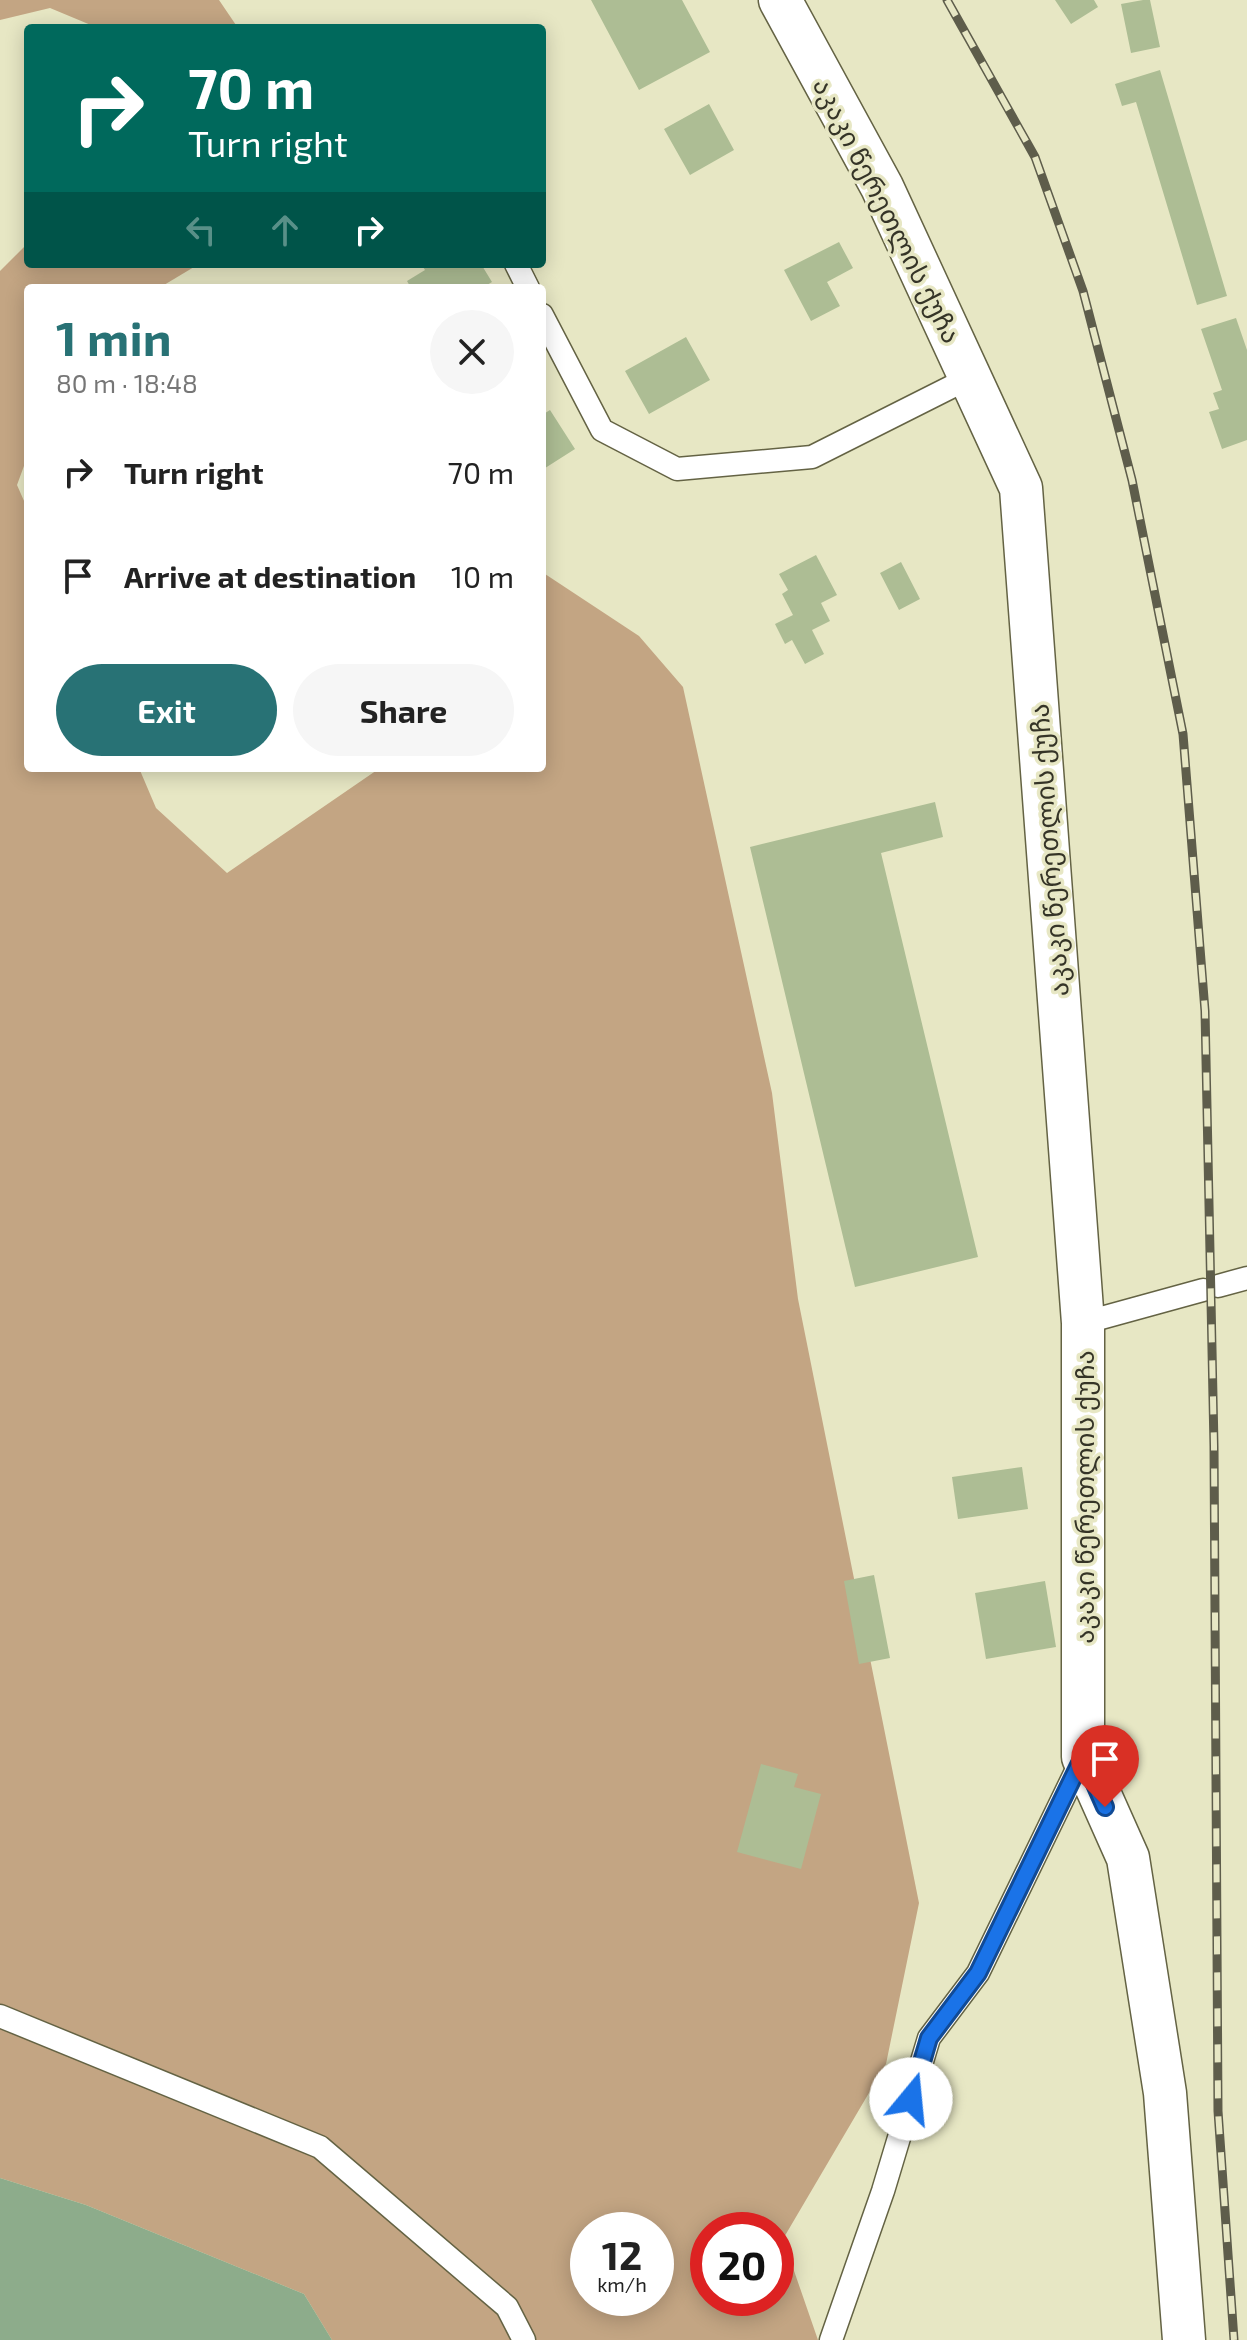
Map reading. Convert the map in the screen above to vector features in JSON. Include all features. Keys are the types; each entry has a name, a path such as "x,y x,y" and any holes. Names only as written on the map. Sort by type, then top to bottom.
{"street":[{"name":"აკაკი წერეთლის ქუჩა","path":"780,0 882,187 1021,488 1083,1323 1083,1757"},
{"path":"1083,1757 1128,1858 1165,2093 1184,2340"}],"lane":[{"path":"546,323 602,430 677,469 812,457 971,377"},
{"path":"1083,1323 1247,1278"},
{"path":"831,2340 883,2191 929,2038 978,1973 1083,1757"},
{"path":"0,2016 320,2147 507,2307 524,2340"}],"shaded area":[{"path":"0,0 219,0 235,24 88,24 50,8 0,20"},
{"path":"24,247 24,268 192,268 166,284 24,284 24,466 17,485 24,501 24,772 141,772 156,808 227,873 374,772 546,772 546,575 639,636 683,687 772,1093 798,1299 919,1903 886,2064 794,2220 794,2212 690,2212 690,2316 794,2316 794,2271 818,2340 332,2340 304,2294 86,2205 0,2178 0,271"},
{"path":"0,2178 86,2205 304,2294 332,2340 0,2340"}],"building":[{"path":"591,0 682,0 710,52 639,90"},
{"path":"1055,0 1094,0 1098,7 1071,24"},
{"path":"1150,0 1160,47 1131,53 1121,4"},
{"path":"1160,70 1227,296 1197,305 1136,102 1122,106 1115,84"},
{"path":"709,104 734,150 690,175 664,129"},
{"path":"839,242 853,268 827,282 840,306 811,321 784,270"},
{"path":"424,268 483,268 492,282 409,284 407,281"},
{"path":"1236,318 1247,350 1247,440 1222,449 1209,412 1219,409 1213,393 1222,390 1201,329"},
{"path":"686,337 710,380 649,414 625,371"},
{"path":"550,410 575,449 546,467 546,412"},
{"path":"816,555 837,595 821,603 830,621 812,630 824,654 805,664 792,640 785,644 775,624 793,615 782,594 788,590 779,574"},
{"path":"901,562 920,599 899,610 880,573"},
{"path":"935,802 943,837 881,853 978,1257 855,1287 750,847"},
{"path":"1022,1467 1028,1509 958,1519 952,1477"},
{"path":"874,1575 890,1658 859,1664 844,1581"},
{"path":"1045,1581 1056,1647 986,1659 975,1593"},
{"path":"761,1764 798,1774 794,1787 821,1794 801,1869 737,1852"}],"railway":[{"path":"947,0 1035,157 1083,291 1132,480 1183,734 1205,1011 1214,1446 1218,2111 1234,2340"}],"route":[{"path":"911,2099 929,2038 978,1973 1029,1874 1083,1757 1105,1807"}]}
